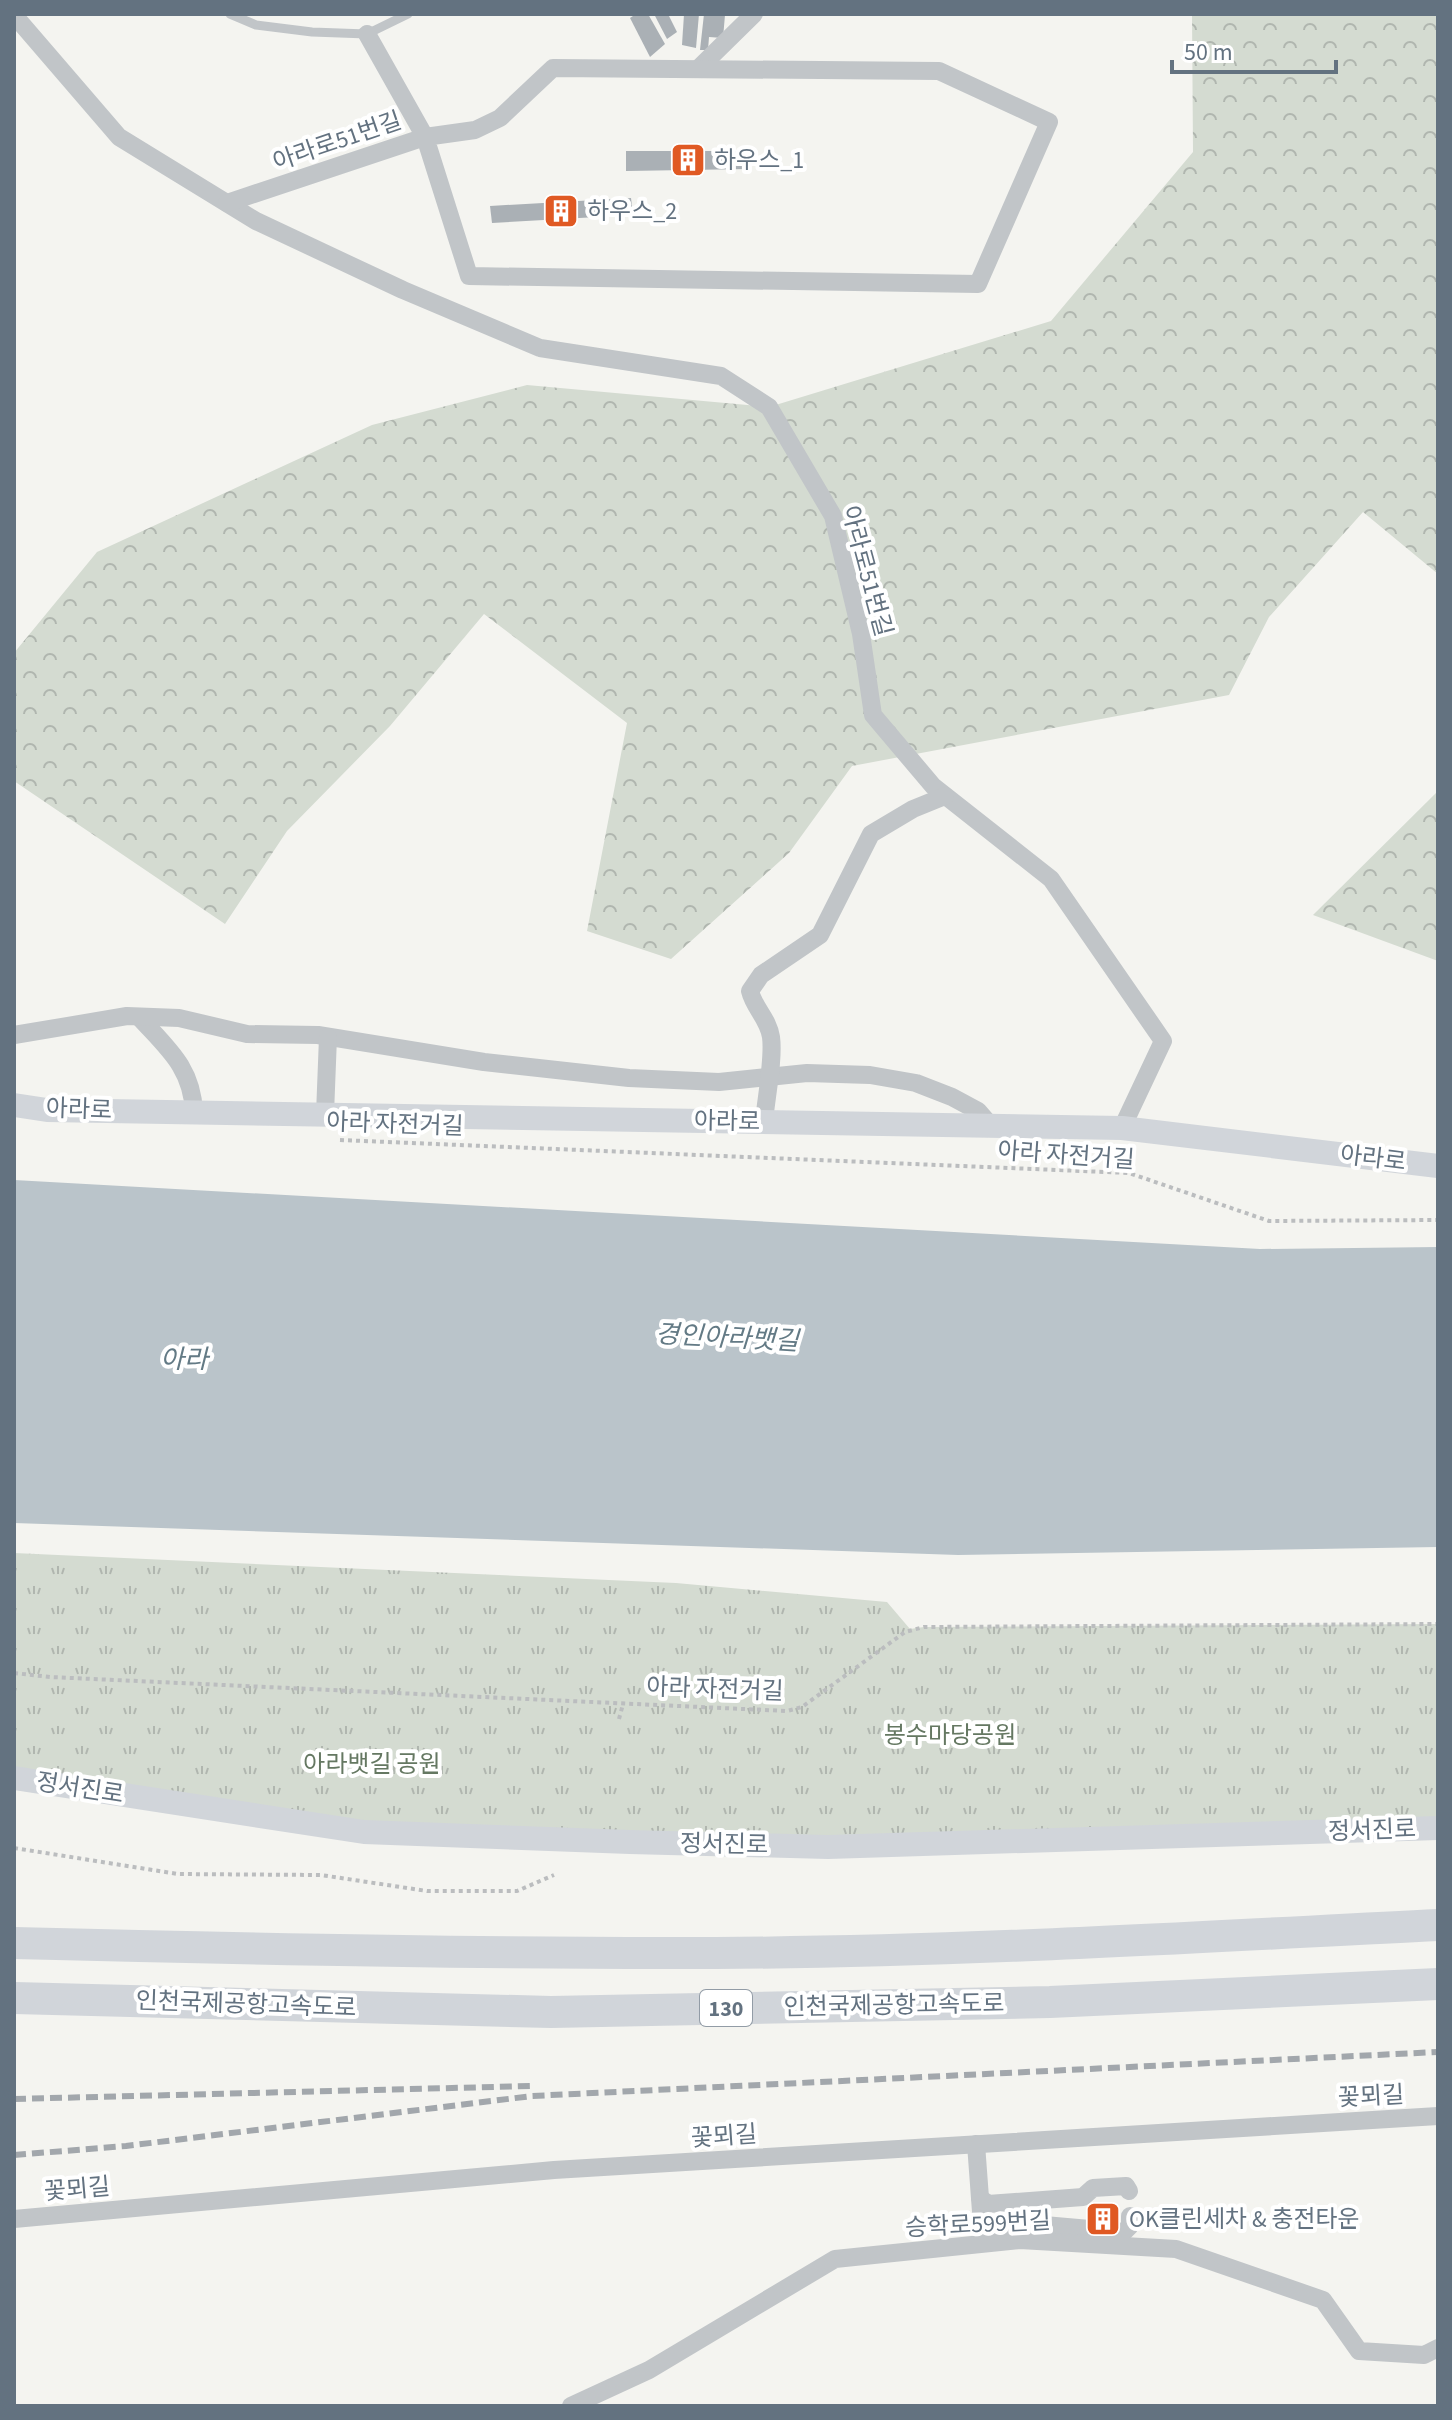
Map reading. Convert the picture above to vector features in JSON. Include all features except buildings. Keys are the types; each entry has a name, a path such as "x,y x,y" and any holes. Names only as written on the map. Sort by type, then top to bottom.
{"highway":[{"path":"14,1943 273,1950 717,1953 986,1947 1438,1925"},
{"name":"인천국제공항고속도로","path":"14,1998 551,2012 1050,2002 1438,1984"}],"main road":[{"name":"아라로","path":"14,1105 47,1110 1122,1128 1438,1166"},
{"name":"정서진로","path":"14,1778 364,1832 630,1842 828,1847 1438,1828"}],"street":[{"path":"698,69 754,14"},
{"name":"아라로51번길","path":"14,15 119,137 256,221 403,290 540,348 721,376 769,407 833,516 861,634 873,715 933,786 1051,879 1163,1041 1122,1128"},
{"path":"367,34 425,137"},
{"name":"아라로51번길","path":"227,203 425,137 475,130 500,118 553,68 939,71 1049,122 978,284 469,276 425,137"},
{"path":"764,1122 771,1039 766,1016 753,1003 750,991 761,975 820,935 871,834 913,809 945,796"},
{"path":"14,1035 127,1016 179,1018 247,1034 328,1037 484,1062 629,1078 719,1082 807,1073 854,1074 916,1083 978,1111 991,1126"},
{"path":"139,1017 186,1070 194,1112"},
{"path":"325,1114 328,1037"},
{"name":"꽃뫼길","path":"14,2219 554,2170 1438,2116"},
{"path":"976,2144 982,2225 990,2231 1044,2225 1124,2232 1130,2226 1130,2216"},
{"path":"980,2198 988,2204 1083,2197 1093,2188 1126,2186 1129,2191"},
{"name":"승학로599번길","path":"571,2406 649,2370 835,2259 1020,2240 1176,2249 1323,2300 1359,2351 1424,2355 1438,2348"}],"lane":[{"path":"230,14 256,25 312,32 367,34 408,14"}],"path":[{"name":"아라 자전거길","path":"332,1140 1129,1173 1269,1221 1438,1220"},
{"name":"아라 자전거길","path":"14,1673 795,1710 905,1632 924,1627 1438,1624"},
{"path":"619,1719 623,1704"},
{"path":"14,1848 178,1874 321,1875 427,1891 517,1891 554,1875"}],"green space":[{"path":"1192,14 1438,14 1438,574 1363,512 1269,617 1229,695 852,766 789,853 671,959 587,931 627,723 484,614 390,726 287,831 225,924 14,781 14,653 97,552 372,425 527,385 769,407 1051,321 1193,152"},
{"path":"1438,791 1438,961 1313,915"},
{"path":"14,1553 676,1583 887,1602 910,1629 1438,1624 1438,1827 828,1847 364,1832 14,1778"}],"water":[{"name":"아라","path":"14,1180 1260,1249 1438,1247 1438,1547 958,1555 14,1523"}],"railway":[{"path":"14,2155 126,2146 532,2096 1438,2052"},
{"path":"14,2099 531,2086"}],"place":[{"name":"하우스_1","path":"688,160"},
{"name":"하우스_2","path":"561,211"},
{"name":"OK클린세차 & 충전타운","path":"1103,2219"}],"water label":[{"name":"경인아라뱃길","path":"727,1337"}],"park label":[{"name":"봉수마당공원","path":"950,1735"},
{"name":"아라뱃길 공원","path":"372,1764"}]}
